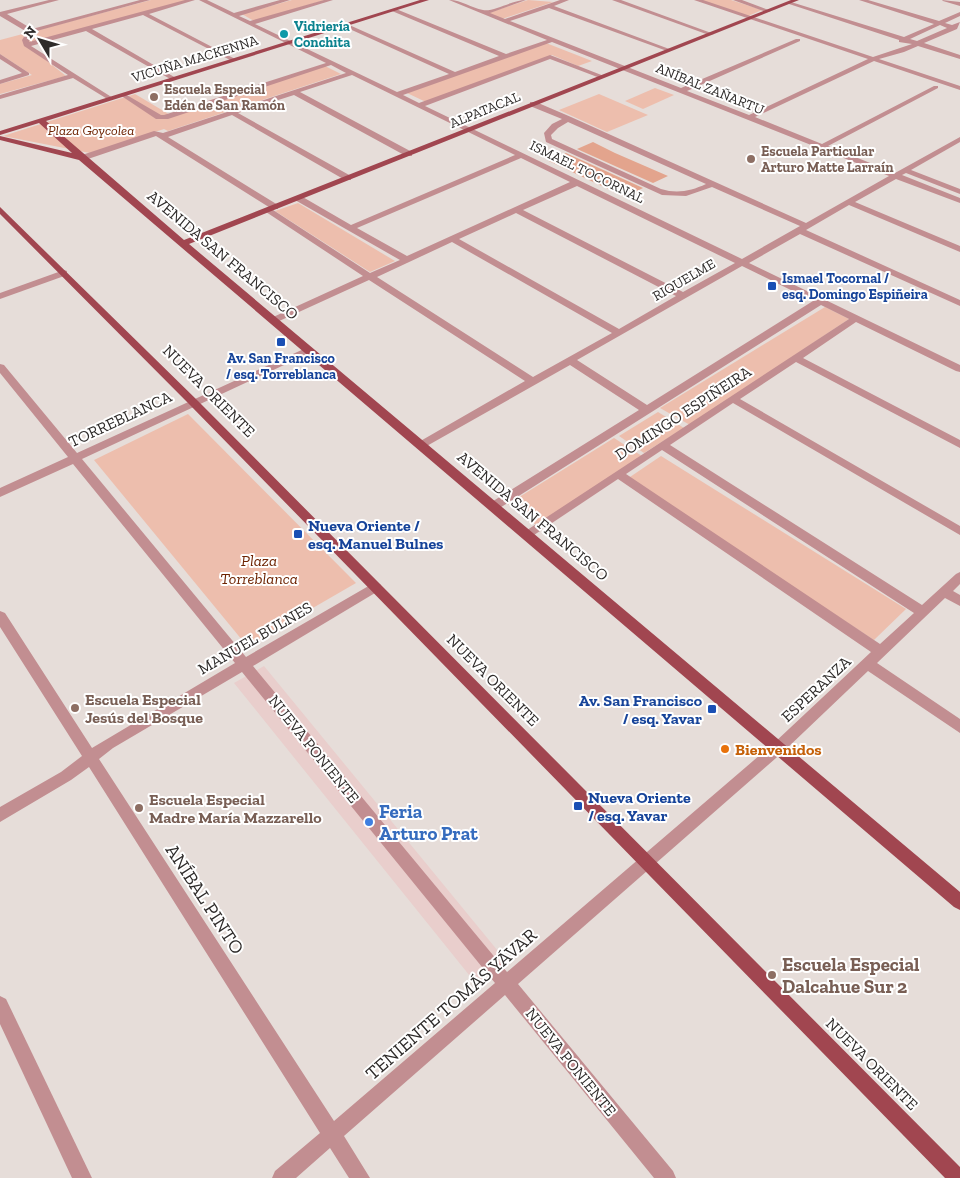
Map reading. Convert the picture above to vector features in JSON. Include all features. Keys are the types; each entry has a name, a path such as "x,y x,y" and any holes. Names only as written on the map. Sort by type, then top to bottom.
{"main road":[{"name":"VICUÑA MACKENNA","path":"0,133 420,1"},
{"name":"ALPATACAL","path":"183,243 792,1"},
{"name":"AVENIDA SAN FRANCISCO","path":"40,120 82,158 960,902"},
{"name":"AVENIDA SAN FRANCISCO","path":"0,138 82,158"},
{"name":"NUEVA ORIENTE","path":"0,209 376,587 958,1178"}],"street":[{"path":"24,0 34,6"},
{"path":"2,14 56,0"},
{"path":"26,45 25,40 32,31 148,0"},
{"path":"26,45 192,0"},
{"name":"ISMAEL TOCORNAL","path":"202,0 820,301 957,364"},
{"path":"234,16 287,0"},
{"path":"250,23 330,0"},
{"name":"ANÍBAL ZAÑARTU","path":"452,0 960,201"},
{"path":"470,0 495,10"},
{"path":"484,13 523,0"},
{"path":"504,21 566,0"},
{"path":"615,0 711,34"},
{"path":"697,0 960,88"},
{"path":"736,0 768,11"},
{"path":"862,0 960,30"},
{"path":"945,0 960,4"},
{"path":"792,1 960,58"},
{"path":"549,6 669,50"},
{"path":"394,10 504,56"},
{"path":"143,13 234,60"},
{"path":"2,14 32,31"},
{"path":"882,55 886,49 960,14"},
{"path":"742,21 960,95"},
{"path":"748,118 882,55 898,52 960,24"},
{"path":"345,25 454,74"},
{"path":"87,29 174,79"},
{"path":"397,94 552,40"},
{"path":"681,91 798,40"},
{"path":"26,45 111,98"},
{"path":"0,56 27,74 0,82"},
{"path":"420,105 550,57 602,77"},
{"path":"123,95 157,116 165,118 332,63"},
{"path":"82,158 352,73"},
{"path":"0,97 74,75"},
{"path":"821,147 936,87"},
{"path":"294,92 409,154"},
{"path":"534,104 712,184 960,303"},
{"path":"233,112 348,178"},
{"path":"568,119 549,130 547,136 549,140 658,191 667,194 690,194 712,184"},
{"path":"160,135 271,208 369,277 533,382"},
{"name":"RIQUELME","path":"421,445 960,139"},
{"path":"351,228 522,155"},
{"path":"905,170 960,192"},
{"path":"274,320 578,182"},
{"path":"298,198 407,260"},
{"path":"849,202 960,249"},
{"path":"517,210 683,296"},
{"path":"453,239 619,333"},
{"path":"0,296 64,272"},
{"name":"DOMINGO ESPIÑEIRA","path":"494,506 820,301"},
{"name":"DOMINGO ESPIÑEIRA","path":"527,534 856,318"},
{"name":"TORREBLANCA","path":"0,493 309,350"},
{"path":"796,358 960,444"},
{"path":"570,360 647,410"},
{"name":"NUEVA PONIENTE","path":"0,367 666,1178"},
{"path":"733,399 960,531"},
{"path":"662,445 924,612"},
{"path":"618,474 881,652"},
{"name":"ESPERANZA","path":"646,862 779,747 960,577"},
{"name":"MANUEL BULNES","path":"0,815 66,776 108,744 376,587"},
{"path":"944,592 960,601"},
{"name":"ANÍBAL PINTO","path":"0,616 360,1178"},
{"path":"868,664 960,727"},
{"name":"TENIENTE TOMÁS YÁVAR","path":"282,1178 646,862"},
{"path":"0,1006 82,1178"}],"shaded area":[{"name":"Feria Arturo Prat","path":"264,666 507,962 478,986 234,683"}],"green space":[{"path":"151,0 189,0 27,45 66,76 0,94 0,84 32,75 0,54 0,40"},
{"path":"292,0 325,0 254,21 242,14"},
{"path":"528,0 553,2 502,19 488,13"},
{"path":"700,0 731,0 762,10 748,16"},
{"path":"546,43 592,61 578,66 552,55 426,102 407,93"},
{"name":"Plaza Goycolea","path":"325,66 341,74 168,131 164,129 90,153 3,136 135,94 172,116"},
{"path":"655,88 674,95 643,109 625,101"},
{"path":"599,94 648,115 607,132 559,110"},
{"path":"298,203 395,261 370,272 275,211"},
{"path":"825,307 849,319 690,425 660,408"},
{"path":"658,412 684,428 644,453 619,436"},
{"name":"Plaza Torreblanca","path":"188,414 356,583 247,646 94,460"},
{"path":"614,438 642,456 536,525 508,504"},
{"path":"661,456 906,609 874,640 627,479"}],"building":[{"path":"593,142 668,176 653,183 577,149"},
{"path":"566,153 643,188 625,197 549,161"}],"place":[{"name":"Vidriería Conchita","path":"284,34"},
{"name":"Escuela Especial Edén de San Ramón","path":"154,97"},
{"name":"Escuela Particular Arturo Matte Larraín","path":"751,159"},
{"name":"Ismael Tocornal / esq. Domingo Espiñeira","path":"772,286"},
{"name":"Av. San Francisco / esq. Torreblanca","path":"281,342"},
{"name":"Nueva Oriente / esq. Manuel Bulnes","path":"298,534"},
{"name":"Escuela Especial Jesús del Bosque","path":"75,708"},
{"name":"Av. San Francisco / esq. Yavar","path":"712,709"},
{"name":"Bienvenidos","path":"725,749"},
{"name":"Nueva Oriente / esq. Yavar","path":"578,806"},
{"name":"Escuela Especial Madre María Mazzarello","path":"139,808"},
{"name":"Feria Arturo Prat","path":"369,822"},
{"name":"Escuela Especial Dalcahue Sur 2","path":"772,975"}]}
